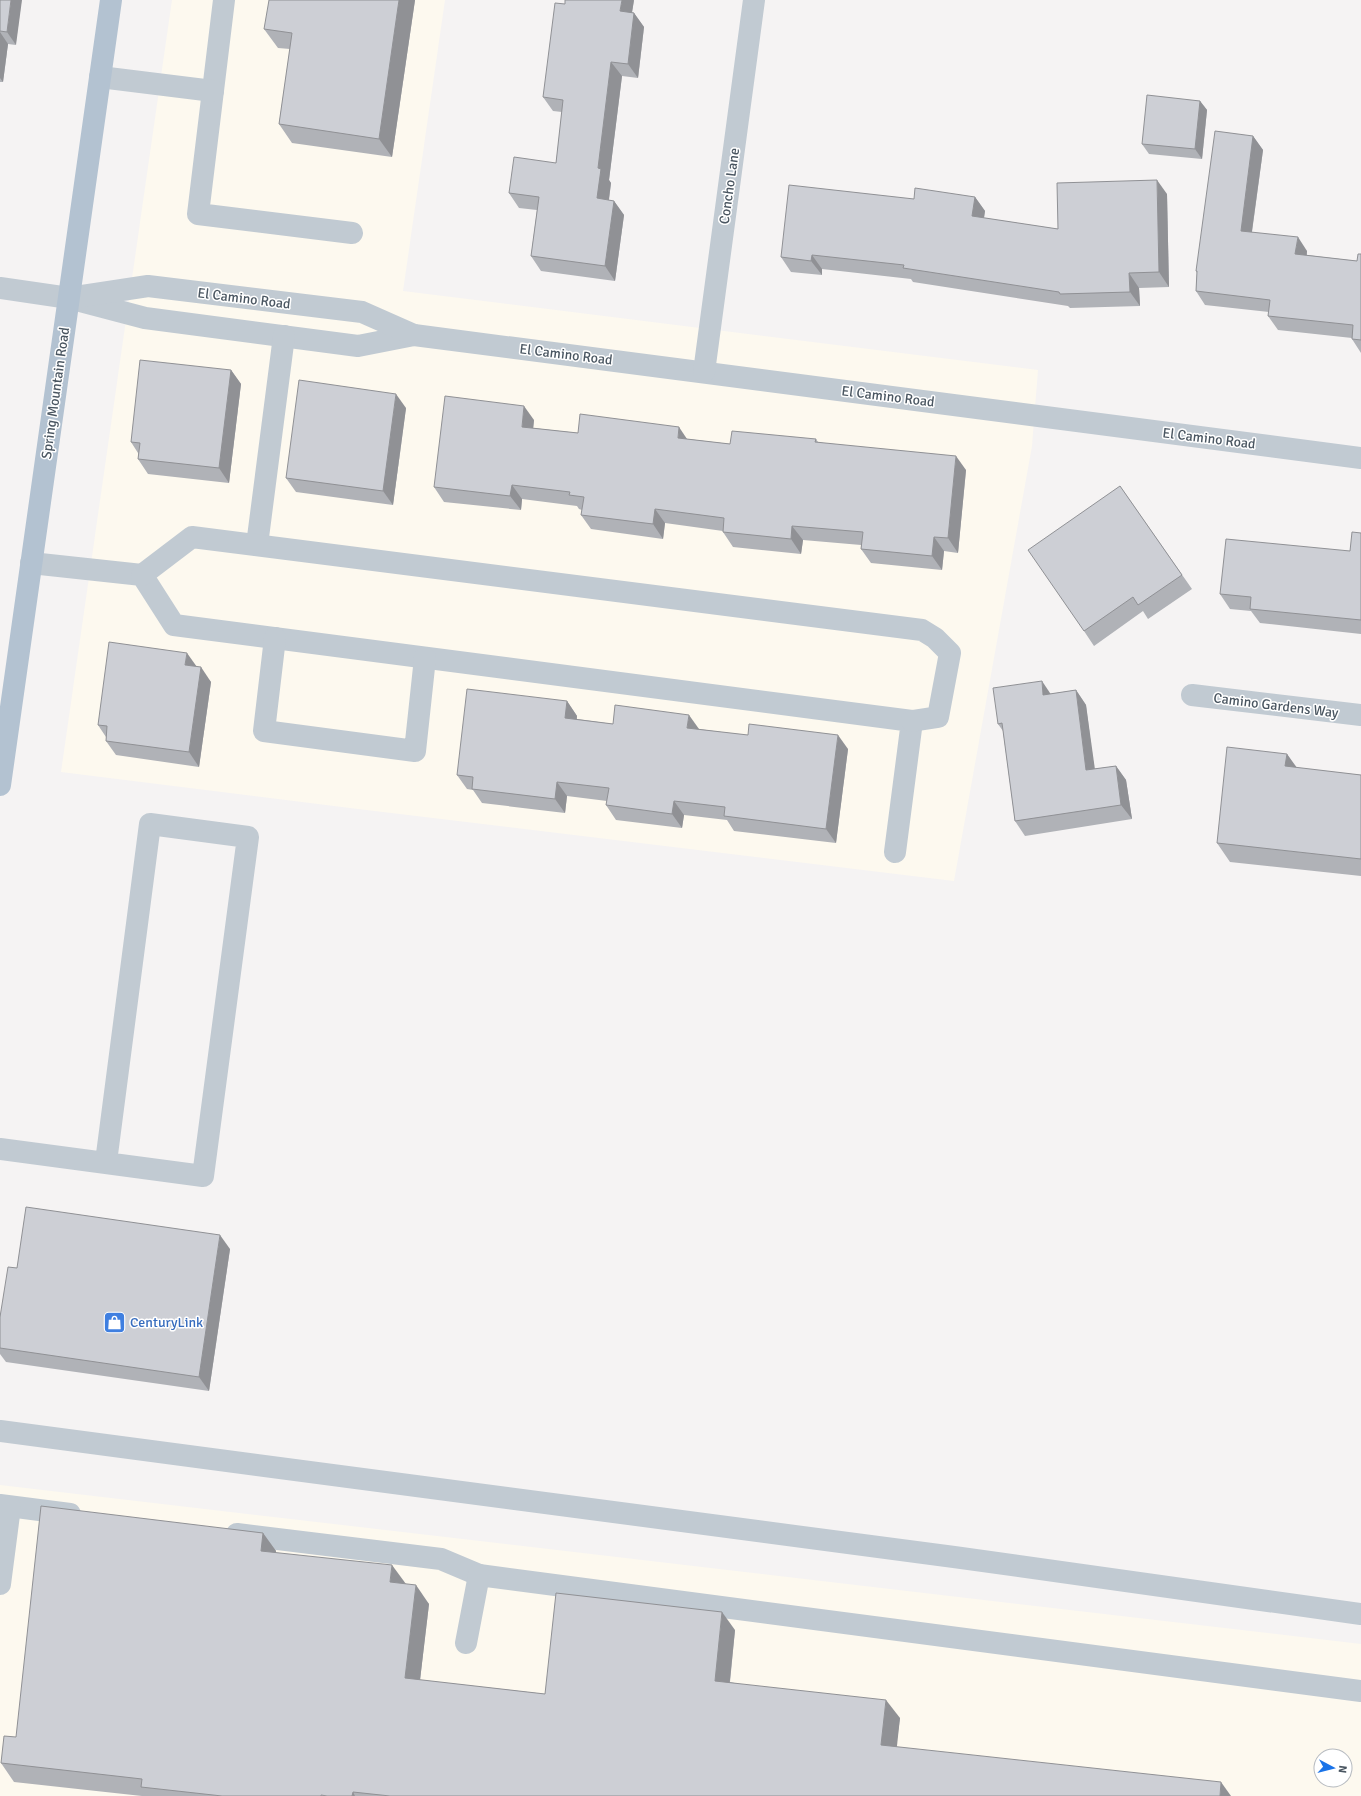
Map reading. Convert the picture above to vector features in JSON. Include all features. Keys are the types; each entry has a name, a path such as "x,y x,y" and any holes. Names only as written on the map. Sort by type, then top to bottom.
{"main road":[{"name":"Spring Mountain Road","path":"0,785 111,0"}],"street":[{"path":"224,0 198,214 352,233"},
{"name":"Concho Lane","path":"704,372 754,0"},
{"path":"100,77 213,91"},
{"name":"El Camino Road","path":"69,298 148,286 362,312 414,335 1361,458"},
{"name":"El Camino Road","path":"0,288 69,298 145,318 358,346 414,335"},
{"path":"257,545 284,336"},
{"path":"31,563 142,576 192,537 922,630 935,638 950,653 938,717 912,722 174,625 142,576"},
{"path":"275,638 264,731 415,751 425,658"},
{"name":"Camino Gardens Way","path":"1192,695 1361,715"},
{"path":"895,852 912,722"},
{"path":"0,1149 203,1176 248,837 150,824 106,1162"},
{"path":"0,1431 954,1557 1361,1614"},
{"path":"0,1584 5,1506 88,1516"},
{"path":"214,1531 441,1559 480,1575 1361,1691"},
{"path":"466,1643 480,1575"}],"shaded area":[{"path":"172,0 445,0 403,291 1038,370 1032,446 954,881 61,772"},
{"path":"0,1485 1361,1644 1361,1796 0,1796"}],"building":[{"path":"0,0 11,0 7,32 0,31"},
{"path":"269,0 399,0 379,139 279,124 292,33 264,29"},
{"path":"565,0 622,0 620,11 634,13 628,64 611,62 598,168 601,169 597,198 614,201 605,266 531,256 539,197 509,193 514,157 556,163 563,100 543,97 555,3 565,4"},
{"path":"1147,95 1200,101 1195,149 1142,144"},
{"path":"1215,131 1253,136 1241,231 1298,237 1295,254 1357,261 1358,254 1361,254 1361,340 1352,339 1353,325 1268,316 1270,300 1196,291 1196,271"},
{"path":"1157,180 1159,272 1129,273 1130,292 1060,294 1059,292 903,268 904,265 812,255 811,261 781,257 789,185 914,199 915,188 975,197 972,216 1058,229 1057,183"},
{"path":"140,360 231,370 219,468 138,459 140,443 131,442"},
{"path":"299,380 396,394 383,491 286,478"},
{"path":"445,396 524,406 522,427 578,433 580,414 679,427 678,438 730,444 732,431 816,439 815,442 956,456 948,538 934,537 932,556 861,549 863,532 792,526 791,539 723,532 724,518 655,509 653,524 581,515 584,497 569,495 570,492 512,485 510,496 434,487"},
{"path":"1120,486 1182,575 1138,605 1133,597 1084,631 1028,550"},
{"path":"1352,532 1361,533 1361,620 1250,609 1251,597 1220,594 1226,539 1350,551"},
{"path":"109,642 187,653 185,665 201,667 189,752 106,741 107,726 98,725"},
{"path":"1042,681 1043,695 1076,690 1086,770 1116,766 1121,805 1015,821 1002,723 998,724 993,688"},
{"path":"467,689 567,701 565,718 613,724 615,705 689,715 687,728 748,735 749,724 838,735 826,829 724,816 725,807 674,801 672,814 606,805 609,788 557,782 555,799 472,789 473,777 457,775"},
{"path":"1227,747 1287,754 1285,766 1361,775 1361,859 1217,843"},
{"name":"CenturyLink","path":"26,1207 220,1235 199,1377 0,1348 0,1317 8,1267 17,1268"},
{"path":"41,1506 263,1533 261,1551 392,1565 390,1582 416,1585 405,1678 545,1694 556,1593 722,1612 715,1681 886,1700 881,1745 1221,1782 1220,1796 390,1796 353,1792 352,1796 222,1796 141,1787 142,1779 1,1763 4,1736 16,1737"}],"place":[{"name":"CenturyLink","path":"115,1322"}]}
